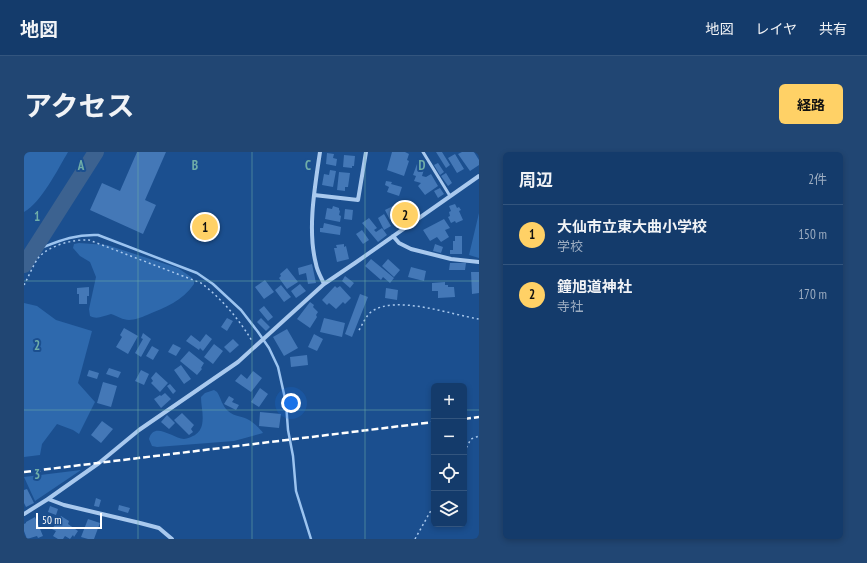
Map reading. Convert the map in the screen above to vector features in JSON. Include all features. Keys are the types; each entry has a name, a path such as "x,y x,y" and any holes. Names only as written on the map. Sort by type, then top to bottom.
{"street":[{"path":"320,152 314,195 313,247 316,265 324,284"},
{"path":"314,195 358,200 366,152"},
{"path":"24,514 99,463 139,430 238,362 324,284 479,176"},
{"path":"393,236 398,243 411,249 451,259 479,262"},
{"path":"48,499 64,505 160,528 172,539"}],"lane":[{"path":"424,152 450,196"}],"path":[{"path":"24,285 39,258 48,250 81,239 90,240 201,283 211,290 228,308 246,331 255,347"},
{"path":"359,330 367,316 372,311 389,305 428,307 479,319"},
{"path":"467,446 471,439 479,436"},
{"path":"415,539 431,510"}],"shaded area":[{"path":"24,152 68,152 43,194 30,208 24,212"},
{"path":"479,213 479,258 469,255"},
{"path":"74,244 107,245 178,268 191,277 194,284 184,295 173,303 138,318 127,320 111,314 95,318 90,316 89,309 96,277 90,262 80,256 73,248"},
{"path":"24,303 37,306 56,320 92,331 78,383 95,402 79,434 57,424 42,444 40,455 24,457"},
{"path":"214,390 217,392 224,407 228,411 250,421 263,433 234,441 157,447 152,446 149,439 151,434 155,431 164,432 184,439 199,432 203,421 201,397 205,393"},
{"path":"81,470 35,501 24,477"}],"building":[{"path":"137,152 166,152 145,200 156,205 143,234 90,210 102,183 120,191"},
{"path":"392,152 405,152 409,154 407,160 409,161 404,176 387,170"},
{"path":"436,152 442,152 450,165 446,168"},
{"path":"462,152 474,152 479,160 479,165 470,171 458,154"},
{"path":"327,153 334,154 333,158 337,159 336,166 326,164"},
{"path":"455,154 464,169 457,173 448,158"},
{"path":"344,155 355,156 354,166 352,166 352,168 343,167"},
{"path":"438,163 444,172 440,175 434,165"},
{"path":"417,164 425,166 422,176 426,177 431,174 438,186 425,195 418,186 421,183 414,181 416,176 413,175"},
{"path":"330,170 336,171 333,187 322,185 324,174 329,175"},
{"path":"339,172 350,173 348,187 345,187 345,191 337,190"},
{"path":"446,173 452,183 448,186 441,176"},
{"path":"386,181 402,187 399,196 387,192 389,187 385,185"},
{"path":"440,188 444,194 438,198 434,191"},
{"path":"455,204 457,208 459,207 461,210 459,211 463,220 456,223 455,221 451,223 448,217 450,216 449,212 451,211 449,206"},
{"path":"333,206 339,208 339,215 341,216 340,222 325,219 327,208 332,209"},
{"path":"393,206 398,215 390,220 385,210"},
{"path":"345,209 353,210 352,220 344,219"},
{"path":"406,211 408,218 403,219 401,213"},
{"path":"384,214 391,226 384,230 378,218"},
{"path":"369,218 377,228 374,230 376,232 382,228 387,235 378,242 362,223"},
{"path":"444,219 450,228 445,230 449,237 441,242 437,237 430,241 423,230"},
{"path":"324,223 341,227 340,235 320,232 320,228 323,228"},
{"path":"362,230 369,240 363,244 356,234"},
{"path":"455,236 462,236 462,254 450,254 450,250 453,250 453,241 455,241"},
{"path":"344,244 344,247 346,246 349,259 337,262 334,248 337,248 336,245"},
{"path":"435,244 443,247 441,253 433,251"},
{"path":"371,259 394,278 390,283 383,277 381,280 365,266"},
{"path":"388,259 400,270 394,277 382,266"},
{"path":"450,263 466,263 465,270 449,270"},
{"path":"312,264 316,283 308,284 306,273 299,275 298,268"},
{"path":"411,267 426,271 424,281 408,277"},
{"path":"287,268 298,282 287,289 279,278 281,276 280,274"},
{"path":"471,272 479,272 479,293 472,294"},
{"path":"345,276 354,283 350,288 342,281"},
{"path":"265,280 274,292 264,299 255,287"},
{"path":"445,282 445,285 448,285 448,287 454,287 455,297 438,298 438,291 432,291 432,283"},
{"path":"300,284 306,291 296,298 291,291"},
{"path":"281,285 291,297 284,302 275,290"},
{"path":"335,286 337,288 340,286 351,298 345,304 343,302 336,309 329,303 327,305 322,300"},
{"path":"89,287 87,304 79,304 79,294 77,294 77,288"},
{"path":"386,288 398,290 397,300 385,298"},
{"path":"360,294 368,297 352,337 345,334"},
{"path":"310,302 314,305 313,307 318,312 316,315 317,317 310,328 297,319"},
{"path":"264,306 273,317 268,321 259,310"},
{"path":"227,318 233,321 227,331 221,327"},
{"path":"261,318 270,327 266,331 257,322"},
{"path":"324,318 345,323 342,337 320,332"},
{"path":"124,328 138,336 128,354 116,347 122,337 120,335"},
{"path":"287,329 298,348 284,356 273,337"},
{"path":"143,333 151,339 141,357 135,353 143,339 141,338"},
{"path":"206,334 212,339 203,351 186,341 191,335 200,342"},
{"path":"314,334 323,339 317,351 308,347"},
{"path":"233,339 239,345 230,353 224,347"},
{"path":"173,344 181,348 176,356 168,352"},
{"path":"214,344 223,351 213,364 204,357"},
{"path":"152,346 159,350 153,360 146,356"},
{"path":"189,351 204,363 201,368 202,369 197,375 180,361"},
{"path":"307,355 308,365 291,367 290,357"},
{"path":"181,365 191,379 184,384 174,370"},
{"path":"109,368 121,372 118,378 106,374"},
{"path":"89,370 99,373 97,379 87,376"},
{"path":"141,370 149,374 144,385 135,381"},
{"path":"253,371 262,378 251,392 235,381 241,374 247,379"},
{"path":"156,372 168,383 160,392 151,383 153,381 151,378"},
{"path":"103,382 117,386 111,407 97,403"},
{"path":"170,384 176,391 173,394 167,386"},
{"path":"260,388 268,394 259,407 251,402"},
{"path":"165,393 171,399 161,408 154,399"},
{"path":"229,396 234,399 232,402 239,405 236,410 224,404"},
{"path":"260,412 281,414 279,428 259,426"},
{"path":"182,413 194,425 191,429 193,432 189,435 174,420"},
{"path":"167,415 175,423 169,429 161,422"},
{"path":"102,421 113,429 101,443 91,435"},
{"path":"27,489 34,503 26,507 24,503 24,490"},
{"path":"96,498 101,500 99,507 94,506"},
{"path":"119,505 130,508 128,513 118,510"},
{"path":"50,506 58,509 56,515 48,512"},
{"path":"61,516 69,521 68,524 78,531 74,537 73,535 70,539 65,536 63,539 58,539 53,536 56,531 52,529"},
{"path":"35,517 43,536 27,539 24,531 24,524"},
{"path":"88,519 100,523 94,539 81,537"}],"waterway":[{"path":"24,265 96,152"},
{"path":"33,251 72,237 98,235 197,273 213,284 241,310 269,348 278,367 286,403 296,491 311,539"}],"railway":[{"path":"467,419 479,417"},
{"path":"24,472 431,422"}],"place":[{"name":"鐘旭道神社","path":"405,215"},
{"name":"大仙市立東大曲小学校","path":"205,227"}]}
